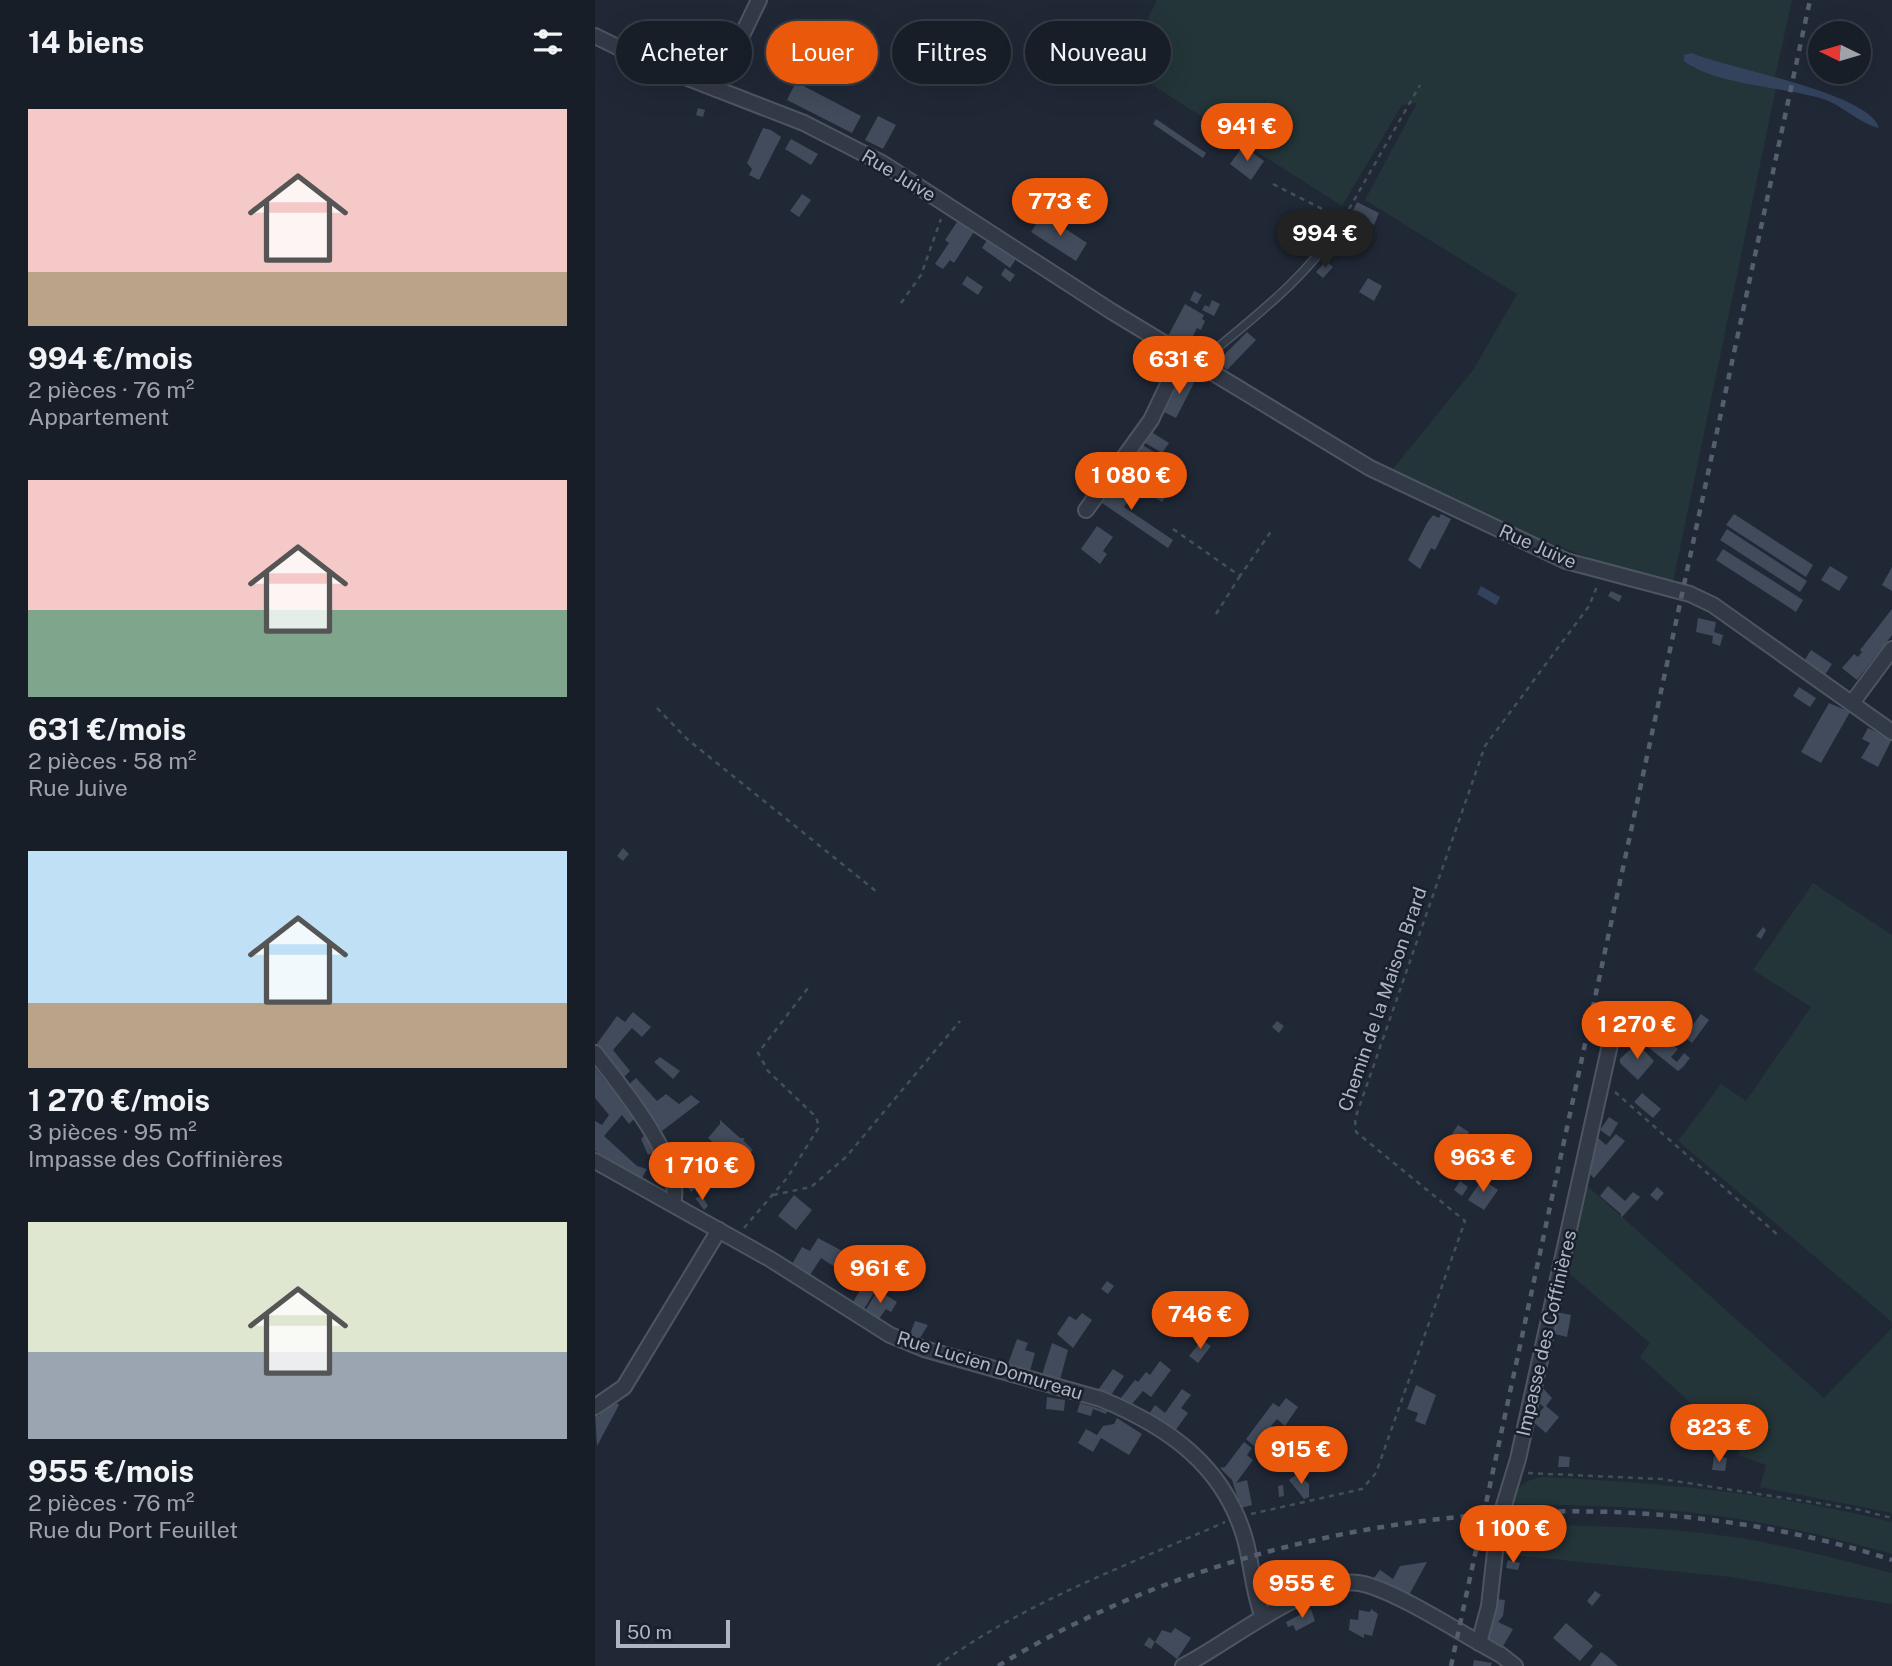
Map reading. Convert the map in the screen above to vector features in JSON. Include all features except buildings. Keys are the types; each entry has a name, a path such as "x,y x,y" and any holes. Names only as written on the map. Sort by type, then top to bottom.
{"street":[{"path":"716,89 759,0"},
{"name":"Rue Juive","path":"595,36 652,64 804,123 882,163 1182,355 1370,468 1540,549 1603,572 1690,594 1713,605 1892,732"},
{"path":"1086,510 1151,420 1182,355"},
{"path":"1852,703 1892,649"},
{"name":"Impasse des Coffinières","path":"1479,1643 1489,1606 1498,1525 1514,1475 1615,1022"},
{"path":"595,1053 648,1123 670,1170 676,1193 673,1203"},
{"name":"Rue Lucien Domureau","path":"595,1161 734,1238 890,1335 925,1349 1101,1399 1122,1408 1207,1465 1228,1494 1237,1517 1263,1617"},
{"path":"595,1407 624,1387 719,1230"},
{"path":"1183,1666 1232,1639 1263,1617 1327,1585 1355,1582 1388,1594 1479,1643 1515,1666"}],"lane":[{"path":"1198,364 1271,303 1329,245 1342,220"}],"path":[{"path":"1273,184 1342,220 1420,85"},
{"path":"901,303 921,275 946,203"},
{"path":"1173,528 1240,576"},
{"path":"1216,614 1272,530"},
{"name":"Chemin de la Maison Brard","path":"1237,1517 1362,1489 1377,1473 1465,1221 1463,1216 1356,1132 1355,1119 1485,746 1589,607 1603,572"},
{"path":"657,708 687,739 877,892"},
{"path":"734,1238 773,1195 819,1127 816,1118 768,1071 758,1053 808,988"},
{"path":"773,1195 811,1187 846,1157 961,1021"},
{"path":"1602,1080 1779,1236"},
{"path":"1514,1475 1661,1479 1856,1508 1892,1518"},
{"path":"937,1666 966,1645 1063,1594 1237,1517"}],"shaded area":[{"path":"1157,0 1792,0 1775,77 1715,63 1693,53 1691,67 1713,75 1776,88 1673,582 1599,561 1529,534 1393,469 1473,370 1517,294 1365,200 1417,103 1402,105 1342,206 1151,84 1171,84 1171,21 1147,21"},
{"path":"1813,883 1892,935 1892,1322 1678,1141 1721,1084 1746,1101 1811,1007 1753,970"},
{"path":"1583,1182 1824,1398 1892,1328 1892,1513 1760,1487 1766,1465 1738,1455 1740,1447 1640,1357 1650,1343 1564,1269"},
{"path":"1543,1477 1719,1491 1849,1512 1892,1522 1892,1554 1790,1528 1713,1515 1621,1507 1509,1504 1522,1485"},
{"path":"1504,1525 1653,1529 1727,1536 1775,1545 1892,1573 1892,1604 1731,1577 1502,1554"}],"water":[{"path":"1692,53 1795,83 1851,103 1870,115 1879,128 1826,100 1732,80 1697,69 1684,61 1684,55"},
{"path":"1481,586 1500,597 1496,605 1477,594"}],"railway":[{"path":"1451,1666 1810,0"},
{"path":"998,1666 1098,1613 1205,1571 1318,1539 1434,1520 1552,1512 1668,1515 1783,1531 1892,1560"}]}
